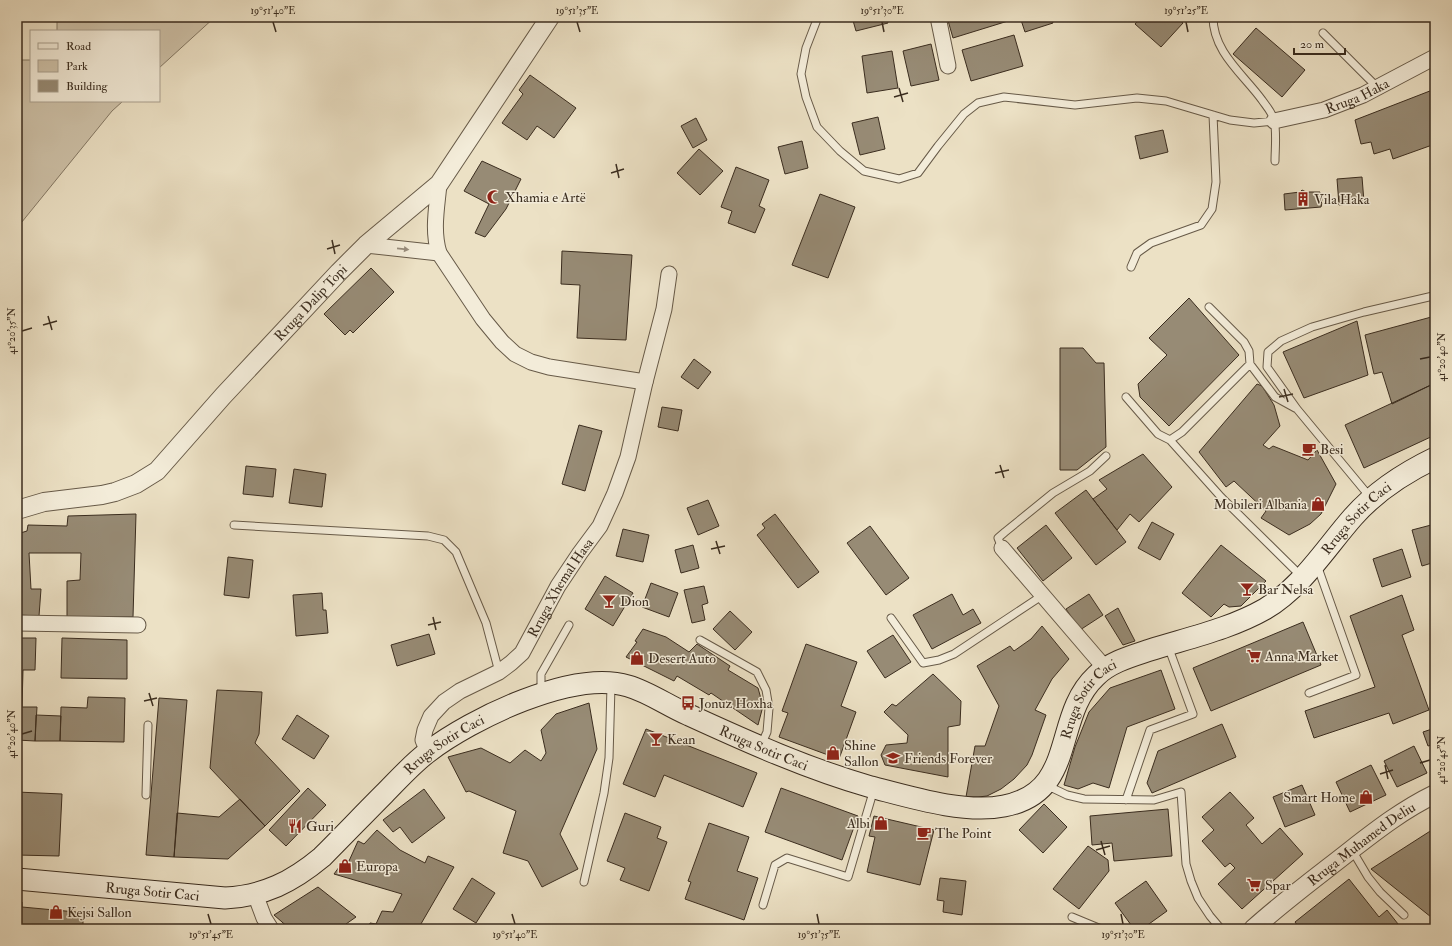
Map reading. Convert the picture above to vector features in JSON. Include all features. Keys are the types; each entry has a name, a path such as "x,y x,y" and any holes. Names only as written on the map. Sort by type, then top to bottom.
{"main road":[{"name":"Rruga Sotir Caci","path":"17,879 225,898 241,897 273,889 292,880 308,869 322,857 415,762 459,731 514,704 541,693 576,684 594,682 612,682 644,692 685,713 787,759 875,788 936,803 984,808 1000,807 1026,800 1046,784 1052,775 1071,720 1081,697 1095,676 1105,668 1130,656 1226,626 1264,609 1282,597 1309,570 1355,514 1371,499 1395,481 1435,458"}],"street":[{"name":"Rruga Dalip Topi","path":"17,510 44,502 115,492 149,477 167,460 275,339 339,272 366,245 439,184 550,17"},
{"path":"938,17 948,66"},
{"name":"Rruga Haka","path":"1274,121 1324,110 1363,94 1435,58"},
{"path":"439,184 435,228 436,242 439,253 484,319 502,342 515,354 531,362 549,367 645,382"},
{"path":"366,245 439,253"},
{"name":"Rruga Xhemal Hasa","path":"428,752 424,740 425,730 431,716 444,702 460,691 499,672 512,663 522,653 558,586 600,526 615,494 628,457 645,382 664,309 669,274"},
{"path":"1002,548 1105,668"},
{"path":"17,623 138,626"},
{"name":"Rruga Muhamed Deliu","path":"1253,929 1309,882 1399,814 1435,794"},
{"path":"255,894 264,918 271,929"}],"lane":[{"path":"818,17 806,48 801,74 806,97 818,127 840,151 864,171 899,179 918,174 964,114 978,103 1004,97 1075,104 1137,98 1166,101 1230,120 1254,123 1274,121"},
{"path":"1212,17 1217,41 1224,54 1268,108 1274,121 1275,161"},
{"path":"1323,33 1377,87"},
{"path":"1131,267 1137,253 1151,242 1201,225 1212,209 1216,182 1213,115"},
{"path":"1371,499 1297,409 1267,367 1268,352 1281,341 1312,327 1364,312 1433,296"},
{"path":"1209,307 1244,342 1249,351 1250,364 1275,397 1297,409"},
{"path":"1170,440 1182,432 1250,364"},
{"path":"1126,397 1158,434 1170,440 1221,497 1290,564 1309,570 1356,675 1308,693"},
{"path":"1002,548 998,538 1053,493 1090,471 1106,456"},
{"path":"234,525 428,536 444,540 456,552 479,604 486,623 499,672"},
{"path":"891,618 923,663 938,660 954,654 1043,594"},
{"path":"541,693 541,674 569,625"},
{"path":"700,640 757,672 766,690 769,708 767,732 760,746"},
{"path":"1126,800 1150,730 1193,714 1167,644"},
{"path":"584,882 604,793 610,758 612,682"},
{"path":"146,795 148,725"},
{"path":"1046,784 1067,795 1084,799 1154,800 1181,792 1186,864 1198,898 1221,929"},
{"path":"763,905 775,865 787,858 848,877 875,788"},
{"path":"1352,850 1368,878 1404,915"},
{"path":"1072,917 1101,929"}],"green space":[{"path":"57,17 215,17 160,67 160,30 57,30"},
{"path":"17,60 30,60 30,102 122,102 112,111 17,228"}],"building":[{"path":"852,17 886,17 888,23 856,31"},
{"path":"947,17 1007,17 1008,21 953,38"},
{"path":"1020,17 1051,17 1053,23 1025,32"},
{"path":"1141,17 1176,17 1183,23 1161,47 1135,24"},
{"path":"1256,28 1305,70 1282,97 1233,54"},
{"path":"1014,35 1023,66 971,81 962,50"},
{"path":"931,44 939,80 911,86 903,51"},
{"path":"892,51 898,88 867,93 862,56"},
{"path":"530,75 576,108 554,138 537,126 527,140 502,123 523,94 519,90"},
{"path":"1435,89 1435,144 1393,159 1390,149 1374,154 1371,142 1361,144 1355,120"},
{"path":"878,117 885,149 860,155 852,123"},
{"path":"696,118 707,140 693,148 681,126"},
{"path":"1163,130 1168,152 1140,159 1135,136"},
{"path":"802,141 808,168 785,174 778,147"},
{"path":"699,149 723,171 700,195 677,173"},
{"name":"Xhamia e Artë","path":"482,161 521,179 506,209 485,237 475,233 489,204 464,191"},
{"path":"736,167 769,180 759,206 765,209 755,233 728,223 732,211 721,207"},
{"path":"1362,177 1364,202 1339,205 1337,179"},
{"name":"Vila Haka","path":"1302,190 1306,192 1320,192 1320,196 1322,197 1321,207 1285,210 1284,194 1300,192"},
{"path":"820,194 855,207 828,278 792,265"},
{"path":"562,251 632,255 626,340 577,338 580,285 561,284"},
{"path":"371,268 394,292 353,333 350,330 345,335 324,314"},
{"path":"1189,298 1239,355 1169,426 1140,397 1138,384 1167,355 1149,338"},
{"path":"1435,316 1435,352 1432,354 1433,384 1392,404 1382,372 1374,374 1365,335"},
{"path":"1357,321 1368,375 1304,398 1283,352"},
{"path":"1060,348 1083,348 1096,363 1104,363 1106,447 1077,470 1060,470"},
{"path":"694,359 711,372 698,389 681,377"},
{"path":"1257,384 1262,386 1274,405 1280,426 1263,445 1269,449 1273,446 1308,460 1317,450 1336,484 1321,514 1310,524 1289,535 1261,518 1266,511 1234,481 1226,487 1199,452"},
{"path":"1433,384 1435,390 1435,435 1364,468 1345,425"},
{"path":"662,407 682,410 678,431 658,427"},
{"path":"579,425 602,431 585,491 562,484"},
{"path":"1143,454 1172,487 1139,522 1130,514 1117,530 1093,499 1107,489 1099,480"},
{"path":"246,466 276,469 273,497 243,494"},
{"path":"294,469 326,474 322,507 289,503"},
{"path":"1086,490 1126,542 1096,565 1055,513"},
{"path":"708,500 719,526 698,535 687,508"},
{"path":"136,514 133,617 67,617 67,581 80,580 81,553 29,553 31,589 41,589 39,616 17,615 17,534 27,531 28,525 67,526 68,516"},
{"path":"775,514 819,572 798,588 757,535 765,528 762,524"},
{"path":"1152,522 1174,534 1160,560 1138,548"},
{"path":"1435,524 1435,562 1422,566 1412,530"},
{"path":"1046,525 1072,558 1043,581 1017,548"},
{"path":"870,526 909,578 886,595 847,543"},
{"path":"623,529 649,535 643,562 616,556"},
{"path":"693,545 699,568 681,573 675,550"},
{"path":"1221,545 1266,581 1241,606 1229,607 1224,604 1211,617 1182,593"},
{"path":"1402,549 1411,577 1382,587 1373,559"},
{"path":"228,557 253,560 249,598 224,595"},
{"name":"Dion","path":"605,576 633,593 613,626 585,609"},
{"path":"651,583 678,593 669,617 642,607"},
{"path":"704,586 708,603 702,605 705,620 692,623 684,590"},
{"path":"322,593 323,610 326,610 328,633 296,636 293,595"},
{"path":"952,594 963,615 973,609 981,623 932,649 913,615"},
{"path":"1089,594 1103,615 1080,630 1066,609"},
{"path":"1402,595 1414,630 1402,635 1429,710 1393,724 1389,713 1314,738 1305,711 1375,687 1350,616"},
{"path":"1118,608 1135,641 1123,645 1105,616"},
{"path":"730,611 752,632 735,650 713,629"},
{"path":"1303,622 1321,665 1211,711 1193,668"},
{"path":"1042,626 1069,659 1052,679 1035,710 1046,715 1032,755 1027,765 1014,779 1001,789 987,796 966,797 975,746 985,746 999,706 977,666 1010,646 1014,651 1031,639"},
{"path":"643,629 666,637 689,652 697,644 730,666 728,670 758,688 763,706 758,725 711,693 709,695 677,676 674,681 626,657 637,642 635,641"},
{"path":"429,634 435,654 397,666 391,645"},
{"path":"893,635 911,662 885,678 867,651"},
{"path":"17,638 36,638 35,670 23,670 22,707 37,707 35,741 17,740"},
{"path":"62,638 127,640 127,679 61,678"},
{"path":"806,644 857,662 841,706 856,712 839,759 779,737 788,713 782,711"},
{"path":"1161,670 1175,709 1127,727 1109,788 1093,783 1078,789 1064,785 1075,747 1089,712 1110,688"},
{"path":"933,674 961,701 960,725 948,727 948,777 885,765 881,755 886,745 907,743 908,735 884,712 892,704 896,706"},
{"path":"217,690 262,692 259,734 255,743 300,791 265,826 210,768"},
{"path":"88,697 125,698 124,742 60,741 61,707 87,708"},
{"path":"159,698 187,700 174,857 146,855"},
{"path":"589,703 597,749 560,834 578,869 542,887 528,861 503,853 516,811 469,791 466,792 448,757 481,748 510,763 525,750 541,761 546,753 541,730 556,714"},
{"path":"36,715 61,716 60,741 35,741"},
{"path":"297,715 329,736 314,759 282,739"},
{"path":"1222,724 1236,757 1152,793 1147,783 1158,751"},
{"path":"1435,728 1435,744 1428,746 1423,732"},
{"path":"646,729 757,773 743,807 664,775 655,797 623,784"},
{"path":"1414,746 1427,773 1397,787 1384,761"},
{"path":"1371,765 1386,795 1350,812 1336,782"},
{"path":"1302,785 1315,815 1285,827 1273,797"},
{"path":"308,788 326,805 286,846 269,830"},
{"path":"781,788 858,816 842,860 765,832"},
{"path":"424,789 445,818 412,843 400,827 393,832 383,820"},
{"path":"17,792 62,794 59,856 17,855"},
{"path":"1230,792 1254,818 1246,825 1262,844 1280,828 1303,854 1242,909 1218,884 1235,868 1230,863 1225,867 1202,841 1214,830 1202,817"},
{"path":"240,799 265,826 228,859 174,857 177,813 219,817"},
{"path":"1044,804 1067,827 1043,853 1019,830"},
{"path":"1168,809 1172,856 1114,861 1112,843 1092,845 1090,816"},
{"path":"625,813 661,827 657,838 667,842 649,891 620,880 625,868 607,861"},
{"path":"874,816 934,830 920,885 867,872 875,837 869,836"},
{"path":"709,823 749,837 737,871 758,878 744,920 685,899 691,882 688,881"},
{"path":"1435,828 1435,913 1431,917 1371,869"},
{"path":"377,830 400,850 425,863 428,856 454,867 418,929 368,929 370,923 376,924 382,911 393,912 402,894 334,874 345,859 349,861 358,841 364,844"},
{"path":"1088,846 1108,860 1109,871 1079,909 1053,889"},
{"path":"472,878 495,893 476,923 453,909"},
{"path":"940,878 966,881 962,915 943,912 944,901 937,900"},
{"path":"1349,879 1379,917 1387,910 1402,929 1300,929 1295,922"},
{"path":"1146,881 1167,911 1142,929 1134,929 1115,903"},
{"path":"318,887 356,917 346,924 352,929 290,929 274,915"},
{"path":"17,901 22,902 22,907 76,912 76,916 83,916 83,929 17,929"}],"place":[{"name":"Xhamia e Artë","path":"494,197"},
{"name":"Vila Haka","path":"1303,199"},
{"name":"Besi","path":"1309,449"},
{"name":"Mobileri Albania","path":"1318,504"},
{"name":"Bar Nelsa","path":"1247,589"},
{"name":"Dion","path":"609,601"},
{"name":"Anna Market","path":"1254,656"},
{"name":"Desert Auto","path":"637,658"},
{"name":"Jonuz Hoxha","path":"688,703"},
{"name":"Kean","path":"656,739"},
{"name":"Shine Sallon","path":"833,753"},
{"name":"Friends Forever","path":"893,758"},
{"name":"Smart Home","path":"1366,797"},
{"name":"Albi","path":"881,823"},
{"name":"Guri","path":"295,826"},
{"name":"The Point","path":"924,833"},
{"name":"Europa","path":"345,866"},
{"name":"Spar","path":"1254,885"},
{"name":"Kejsi Sallon","path":"56,912"}]}
